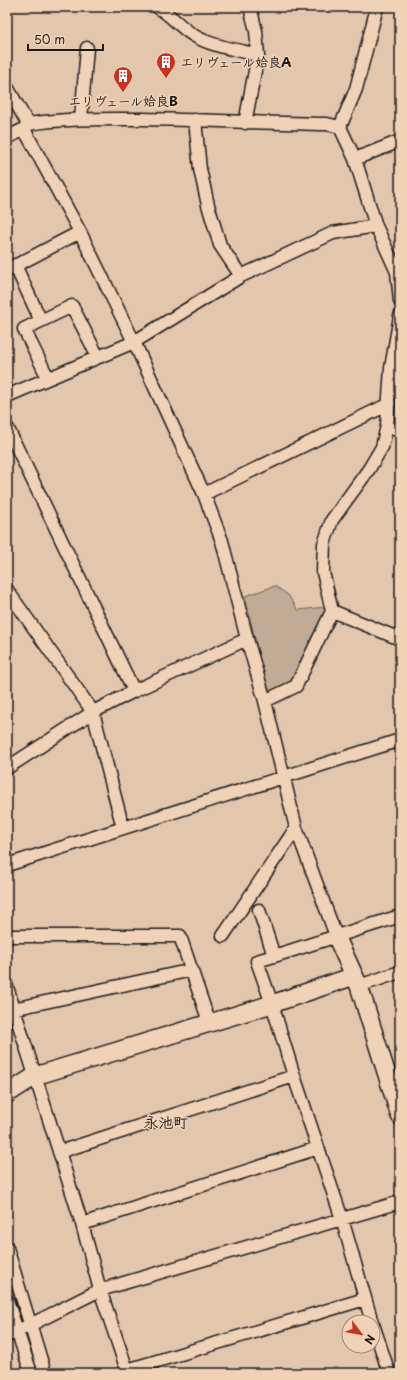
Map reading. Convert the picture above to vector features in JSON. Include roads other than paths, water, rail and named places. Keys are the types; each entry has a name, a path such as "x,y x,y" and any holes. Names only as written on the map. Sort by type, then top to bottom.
{"street":[{"path":"156,7 168,14 194,36 203,40 258,55"},
{"path":"245,123 258,55 256,31 250,7"},
{"path":"377,7 356,89 340,127 355,159 376,226 398,273 400,301"},
{"path":"81,119 87,48"},
{"path":"7,87 134,342 204,494 222,541 247,639 265,701 296,828 336,936 356,981 400,1116"},
{"path":"7,138 26,126 81,119 195,120 245,123 328,124 340,127"},
{"path":"195,120 200,169 208,205 220,245 241,276"},
{"path":"355,159 400,141"},
{"path":"7,396 134,342 241,276 333,233 376,226"},
{"path":"41,321 11,268 80,232"},
{"path":"48,378 24,329 72,306 98,357"},
{"path":"265,701 296,686 332,611 323,572 324,544 332,520 369,469 382,447 387,426 390,368 400,316"},
{"path":"204,494 389,404"},
{"path":"7,427 134,691"},
{"path":"7,590 93,712 123,828"},
{"path":"332,611 400,639"},
{"path":"7,768 93,712 134,691 247,639"},
{"path":"7,865 400,740"},
{"path":"223,936 296,828"},
{"path":"259,910 274,956"},
{"path":"370,1314 342,1219 257,961 400,916"},
{"path":"7,936 180,936 209,1022"},
{"path":"10,1011 192,970"},
{"path":"7,1094 35,1076 272,1004 356,981 400,972"},
{"path":"7,987 10,1011 35,1076 82,1224 100,1290 127,1372 365,1300"},
{"path":"59,1152 294,1076"},
{"path":"82,1224 318,1148"},
{"path":"12,1333 30,1326 100,1290 400,1202"},
{"path":"7,1248 45,1373"},
{"path":"7,1300 12,1333 31,1373"},
{"path":"381,1348 389,1373"}],"lane":[{"path":"387,426 400,436"}],"place":[{"name":"エリヴェール姶良A","path":"166,79"},
{"name":"エリヴェール姶良B","path":"123,93"}],"district":[{"name":"永池町","path":"166,1123"}]}
